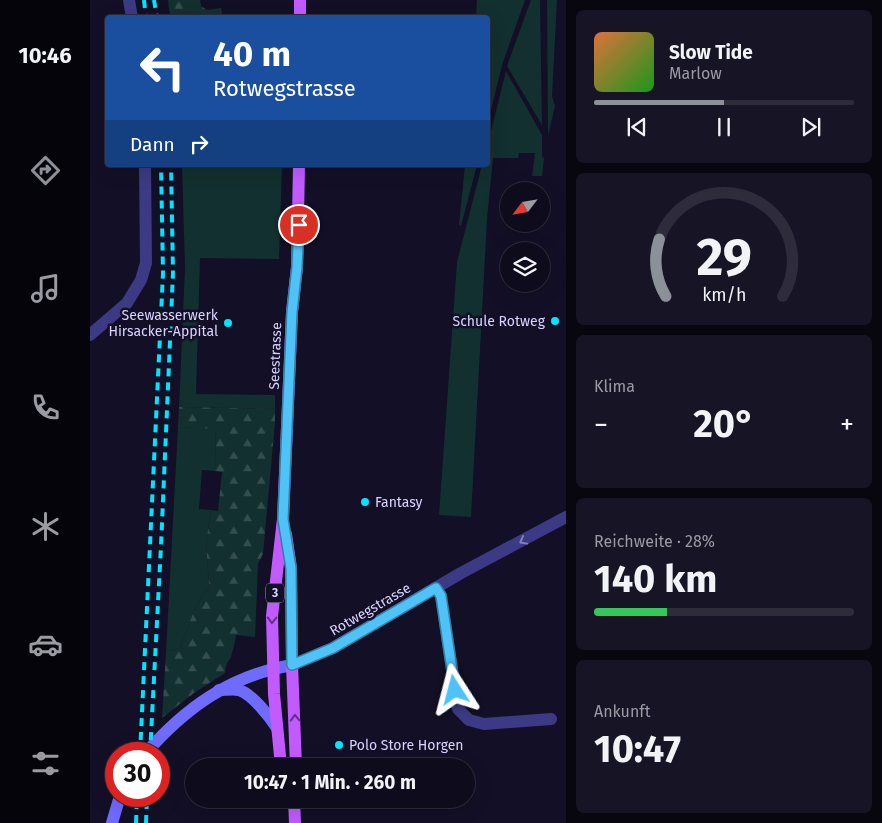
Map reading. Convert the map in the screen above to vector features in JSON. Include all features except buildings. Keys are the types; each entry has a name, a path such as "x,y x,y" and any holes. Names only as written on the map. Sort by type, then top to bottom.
{"main road":[{"path":"300,0 300,15"},
{"name":"Seestrasse","path":"280,758 273,668 272,616 283,519 292,312 299,225 299,167"},
{"name":"Seestrasse","path":"283,519 291,568 296,758"},
{"path":"293,808 295,823"}],"street":[{"path":"129,0 132,15"},
{"path":"90,335 127,302 141,280 146,263 145,167"},
{"name":"Rotwegstrasse","path":"292,665 333,648 436,588 566,517"},
{"path":"436,588 441,596 458,708 469,720 484,724 551,719"},
{"path":"156,742 171,726 219,690 242,678 273,668 292,665"},
{"path":"219,690 239,690 247,695 265,711 277,728"},
{"path":"112,823 117,807"}],"green space":[{"path":"168,0 200,0 201,6 207,10 221,8 223,15 170,15"},
{"path":"477,0 525,0 502,65 490,114 490,15 476,15"},
{"path":"531,0 540,0 542,125 507,66"},
{"path":"547,0 557,0 552,96 555,106 548,136"},
{"path":"506,71 542,135 542,157 544,158 542,176 532,176 535,153 519,153 518,158 493,158 487,219 471,517 439,515 457,262 481,167 490,167 490,135"},
{"path":"182,167 282,167 279,259 200,258 196,394 275,395 275,409 179,407 185,268"},
{"path":"465,167 476,167 461,226 459,225"},
{"path":"179,407 275,409 275,423 263,554 258,564 255,637 236,635 233,651 225,673 194,693 162,718 166,652 180,648 195,608 209,586 206,542 211,510 218,511 222,472 215,471 216,429 178,427"},
{"path":"178,427 216,428 215,471 202,470 199,509 211,510 206,542 209,586 195,608 180,648 166,652"}],"railway":[{"path":"144,0 146,15"},
{"path":"154,0 156,15"},
{"path":"141,742 163,273 161,167"},
{"path":"151,742 173,273 171,167"},
{"path":"136,823 137,807"},
{"path":"146,823 147,807"}],"place":[{"name":"Schule Rotweg","path":"555,321"},
{"name":"Seewasserwerk Hirsacker-Appital","path":"228,323"},
{"name":"Fantasy","path":"365,502"},
{"name":"Polo Store Horgen","path":"339,745"}],"route":[{"path":"299,225 292,312 283,519 291,568 292,665 327,652 436,588 441,596 455,690"}]}
